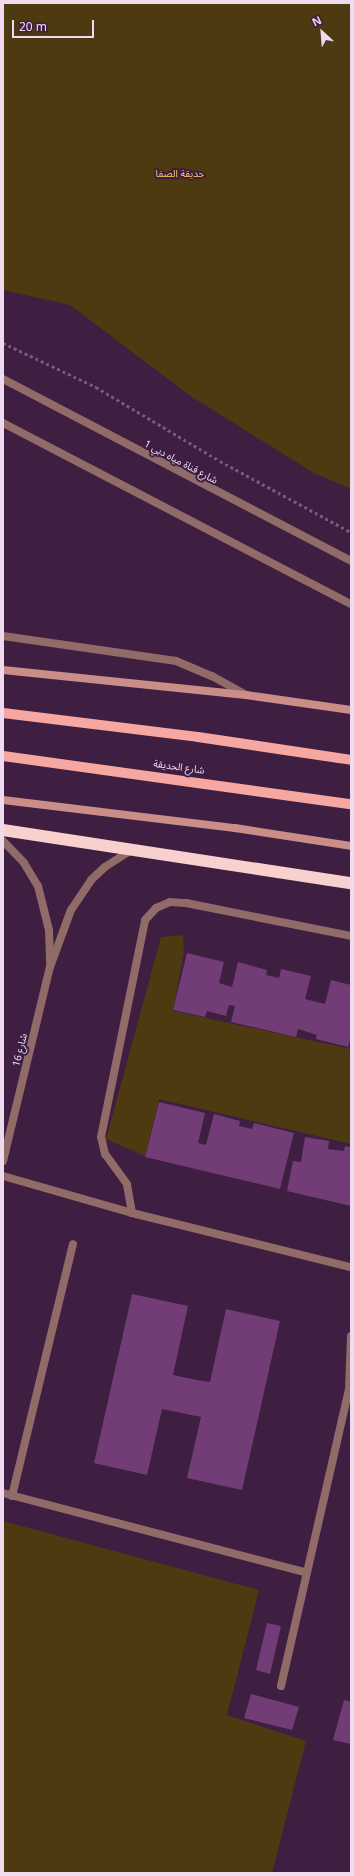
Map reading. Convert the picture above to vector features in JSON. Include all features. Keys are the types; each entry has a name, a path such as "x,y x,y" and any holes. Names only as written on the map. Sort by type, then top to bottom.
{"highway":[{"path":"3,830 351,883"}],"main road":[{"path":"3,670 246,695 351,710"},
{"path":"3,713 198,737 351,760"},
{"name":"شارع الحديقة","path":"3,756 351,804"},
{"path":"3,800 235,828 351,846"}],"street":[{"name":"شارع قناة مياه دبي 1","path":"3,379 351,561"},
{"path":"3,423 351,604"},
{"path":"3,636 176,661 212,676 246,695"},
{"name":"شارع 16","path":"3,841 24,863 38,886 49,930 50,968"},
{"name":"شارع 16","path":"3,1161 50,968 71,910 80,894 105,867 134,849"},
{"path":"132,1212 127,1184 105,1154 101,1137 145,920 156,908 170,902 186,903 351,936"},
{"path":"3,1176 132,1212 351,1267"},
{"path":"12,1496 73,1244"},
{"path":"281,1686 350,1386 351,1336"},
{"path":"3,1493 307,1573"}],"path":[{"path":"3,343 96,387 220,462 351,532"}],"green space":[{"name":"حديقة الصفا","path":"3,3 351,3 351,489 312,472 192,397 70,305 3,290"},
{"path":"183,935 184,952 173,1011 351,1049 351,1144 159,1099 145,1156 106,1139 161,937"},
{"path":"3,1521 259,1590 227,1715 306,1741 272,1873 3,1873"}],"building":[{"path":"187,953 224,962 219,983 232,987 238,962 267,970 266,975 279,978 281,969 311,976 305,999 325,1004 331,980 351,985 351,1038 348,1047 316,1039 317,1035 298,1029 296,1037 231,1022 235,1006 229,1005 226,1016 207,1011 205,1017 173,1010"},
{"path":"159,1102 205,1113 198,1143 206,1145 214,1114 240,1121 239,1126 252,1129 254,1123 294,1133 280,1189 145,1157"},
{"path":"305,1137 329,1141 328,1149 344,1151 345,1146 351,1147 351,1206 287,1191 293,1161 301,1162"},
{"path":"132,1294 188,1306 173,1375 197,1380 210,1382 226,1309 280,1321 242,1490 187,1478 201,1417 162,1409 147,1475 94,1463"},
{"path":"267,1623 281,1626 270,1674 256,1670"},
{"path":"251,1694 299,1707 292,1730 244,1718"},
{"path":"344,1700 351,1702 351,1744 333,1740"}]}
